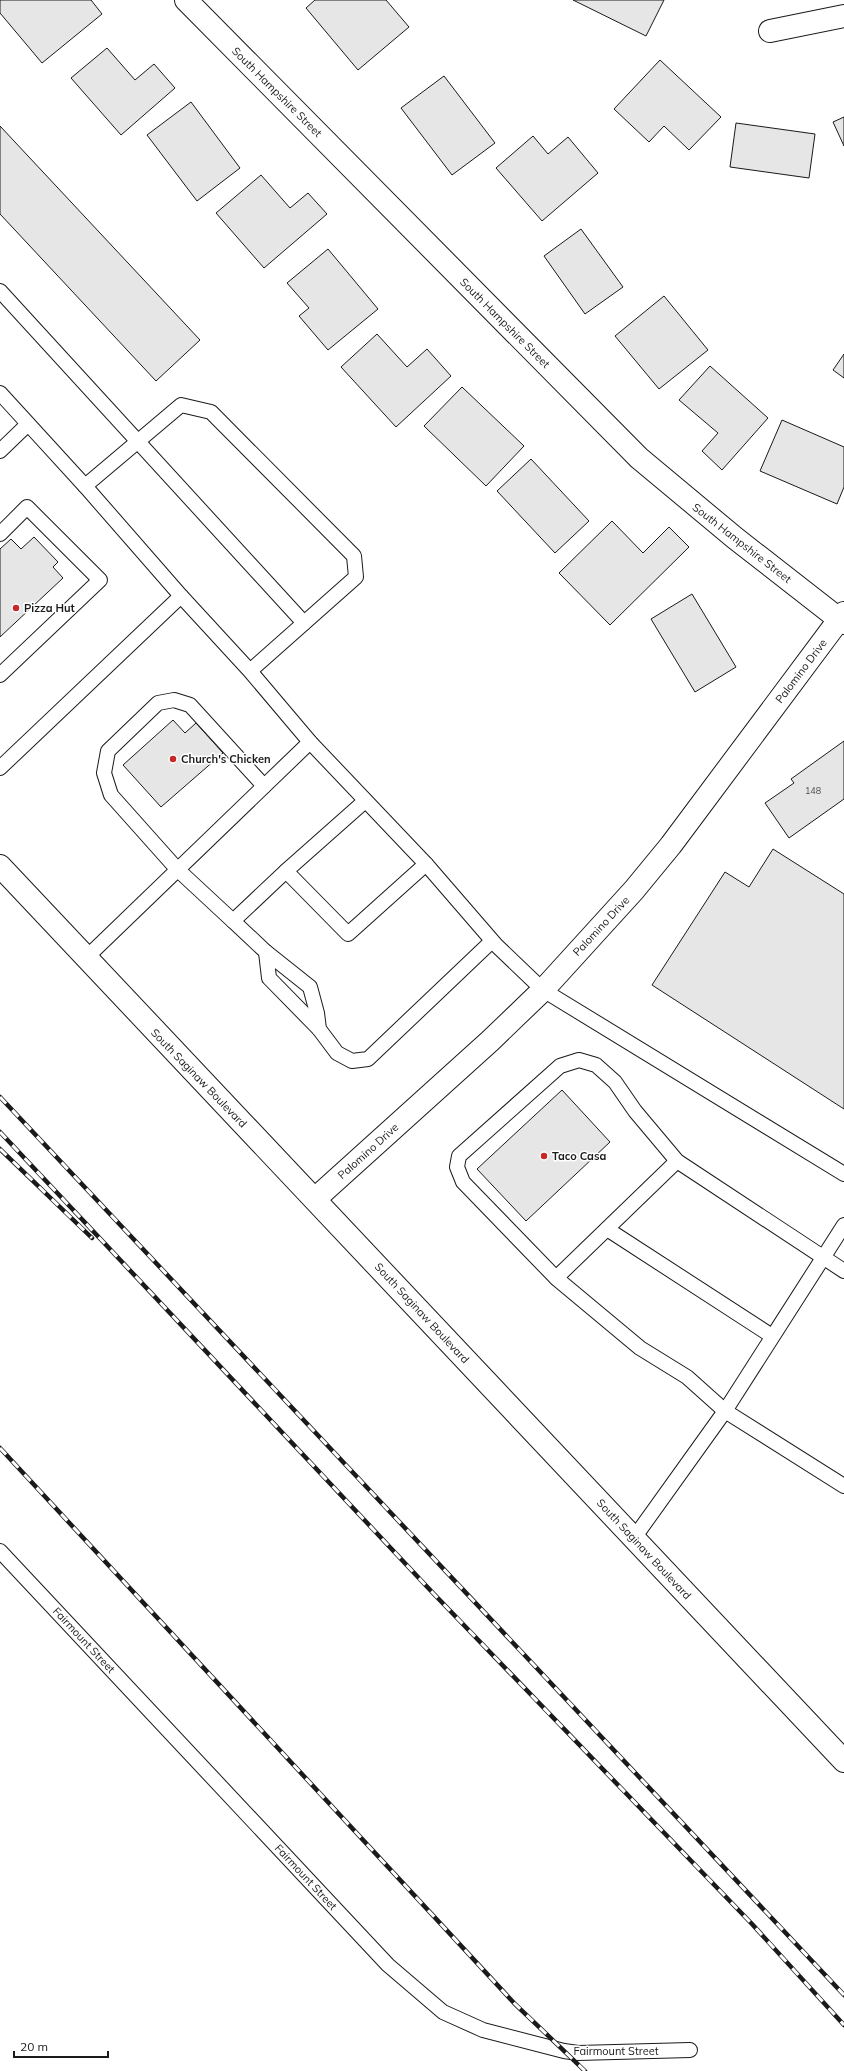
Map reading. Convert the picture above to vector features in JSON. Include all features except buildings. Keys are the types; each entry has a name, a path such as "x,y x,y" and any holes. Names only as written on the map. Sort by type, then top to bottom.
{"street":[{"name":"South Hampshire Street","path":"192,2 639,458 729,533 842,619"},
{"path":"770,30 844,16"},
{"name":"Palomino Drive","path":"315,1199 490,1041 543,990 634,890 671,845 842,619"},
{"name":"South Saginaw Boulevard","path":"0,866 150,1028 315,1199 844,1761"}],"lane":[{"path":"0,291 304,623"},
{"path":"0,393 250,671 310,742 426,864 492,940 543,990 844,1174"},
{"path":"85,486 182,405 211,412 354,556 356,577 250,671"},
{"path":"0,451 28,424"},
{"path":"0,534 27,507 100,580 0,675"},
{"path":"0,768 181,596"},
{"path":"264,786 190,705 174,700 158,703 108,751 104,773 111,795 178,869 266,952 310,987 317,1013 319,1029"},
{"path":"86,958 310,742"},
{"path":"234,921 286,871 365,801"},
{"path":"286,871 348,934 426,864"},
{"path":"266,952 269,978 319,1029 337,1053 352,1061 368,1059 492,940"},
{"path":"844,1271 677,1161 635,1111 615,1082 596,1065 579,1060 560,1066 460,1156 457,1167 463,1182 556,1278 640,1348 687,1377 725,1411 844,1486"},
{"path":"556,1278 677,1161"},
{"path":"634,1538 725,1411 844,1225"},
{"path":"607,1229 772,1336"},
{"name":"Fairmount Street","path":"0,1551 388,1964 443,2012 484,2030 564,2051 578,2053 690,2050"}],"railway":[{"path":"0,1097 844,1995"},
{"path":"0,1132 432,1592 752,1924 844,2025"},
{"path":"0,1149 92,1238"},
{"path":"0,1448 514,2003 585,2071"}],"place":[{"name":"Pizza Hut","path":"16,608"},
{"name":"Church's Chicken","path":"173,759"},
{"name":"Taco Casa","path":"544,1156"}]}
